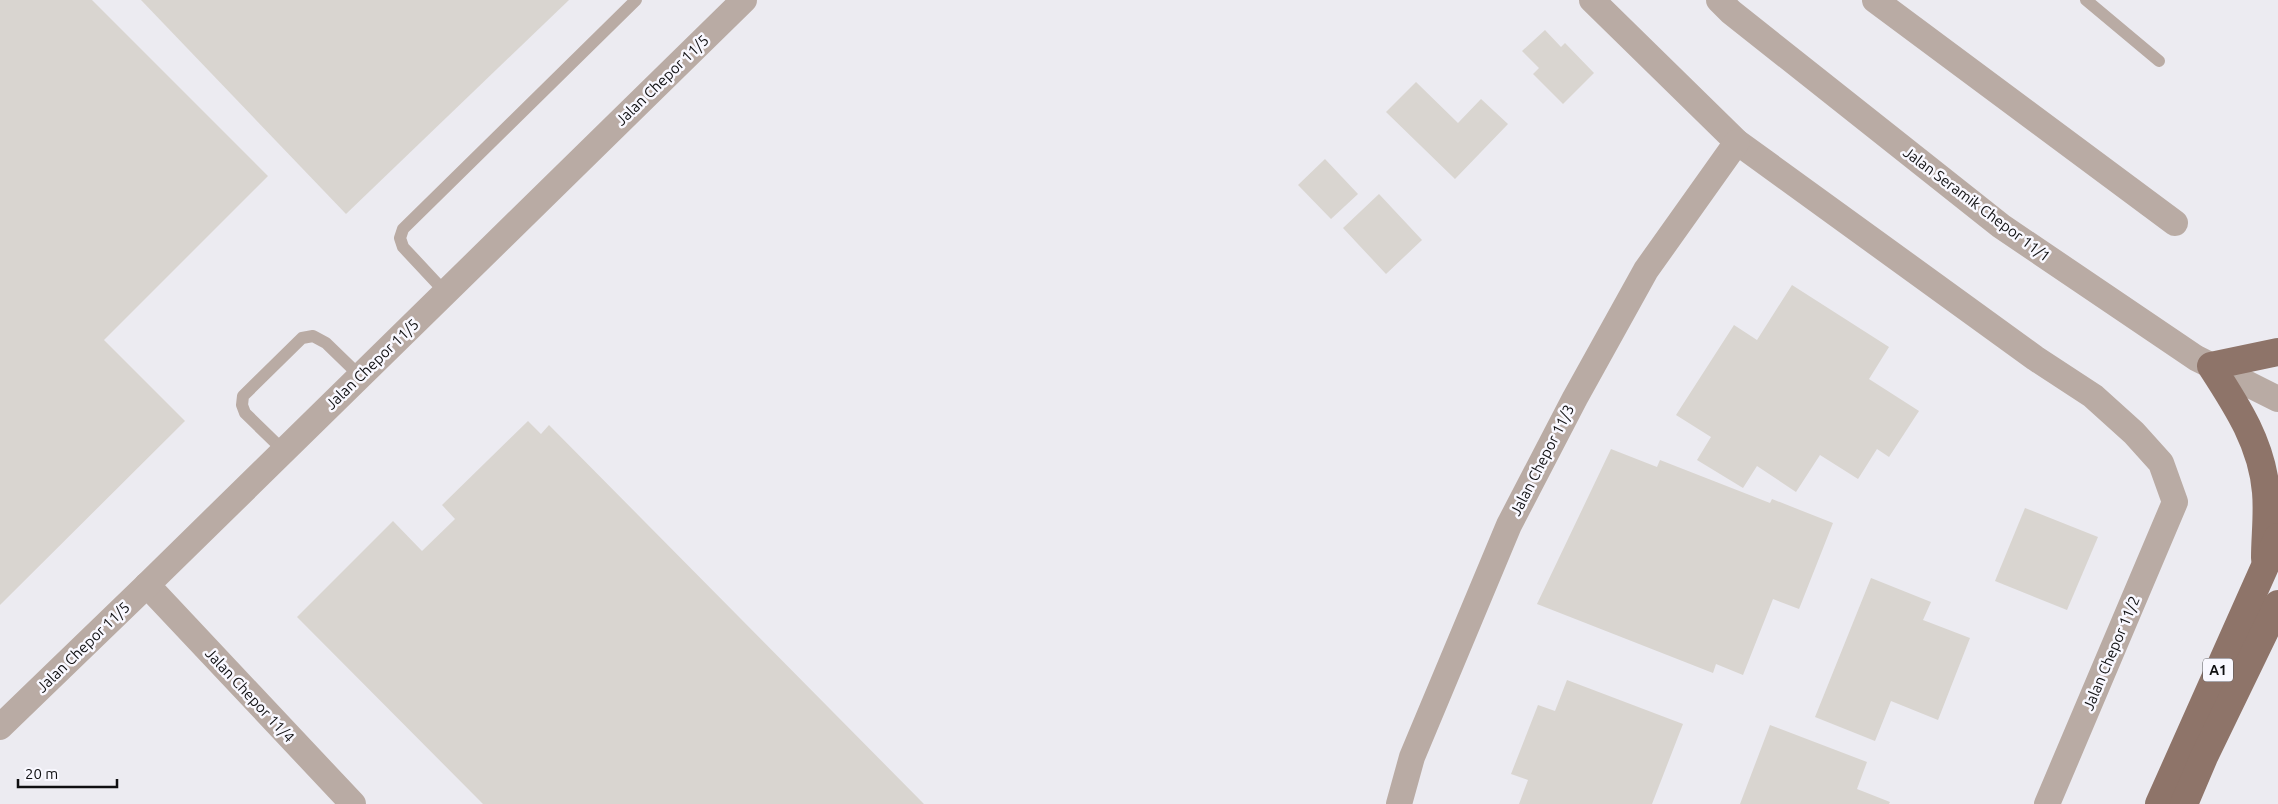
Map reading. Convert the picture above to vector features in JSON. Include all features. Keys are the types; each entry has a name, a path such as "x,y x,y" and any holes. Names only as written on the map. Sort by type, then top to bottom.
{"main road":[{"path":"2265,565 2266,492 2258,448 2242,414 2211,366 2278,352"},
{"name":"A1","path":"2160,804 2278,537"},
{"name":"A1","path":"2184,804 2204,757 2278,604"}],"street":[{"name":"Jalan Chepor 11/5","path":"0,727 744,0"},
{"path":"1592,0 1737,142"},
{"name":"Jalan Seramik Chepor 11/1","path":"1719,0 1731,12 2001,226 2211,366 2278,399"},
{"path":"1875,0 2175,223"},
{"name":"Jalan Chepor 11/2","path":"1737,142 2035,358 2093,396 2134,433 2161,463 2175,502 2047,804"},
{"name":"Jalan Chepor 11/3","path":"1399,804 1412,758 1509,525 1575,398 1646,270 1737,142"},
{"name":"Jalan Chepor 11/4","path":"147,585 353,804"}],"lane":[{"path":"445,292 403,247 400,238 403,229 636,0"},
{"path":"2086,0 2158,61"},
{"path":"283,450 246,413 242,405 243,396 302,338 313,336 326,343 360,376"}],"building":[{"path":"0,0 92,0 268,176 104,340 185,421 0,605"},
{"path":"141,0 569,0 346,214"},
{"path":"1545,30 1561,47 1565,43 1594,73 1563,104 1533,74 1539,68 1522,51"},
{"path":"1416,82 1458,123 1481,99 1508,124 1455,179 1386,112"},
{"path":"1325,159 1358,194 1331,219 1298,185"},
{"path":"1379,194 1422,240 1386,274 1343,228"},
{"path":"1792,285 1889,347 1869,379 1919,411 1889,457 1877,449 1858,479 1820,455 1796,492 1757,466 1743,488 1697,460 1711,437 1676,415 1734,325 1757,340"},
{"path":"528,421 541,434 549,425 924,804 483,804 297,617 393,521 422,551 455,519 442,505"},
{"path":"1611,449 1657,467 1660,460 1770,503 1772,499 1833,523 1799,609 1773,599 1743,675 1716,664 1713,673 1537,604"},
{"path":"2025,508 2098,537 2067,610 1995,581"},
{"path":"1871,578 1931,602 1923,620 1970,638 1938,720 1891,701 1875,741 1815,717"},
{"path":"1567,680 1683,724 1652,804 1519,804 1528,780 1511,774 1538,705 1555,711"},
{"path":"1770,725 1867,762 1857,789 1890,802 1889,804 1740,804"}]}
